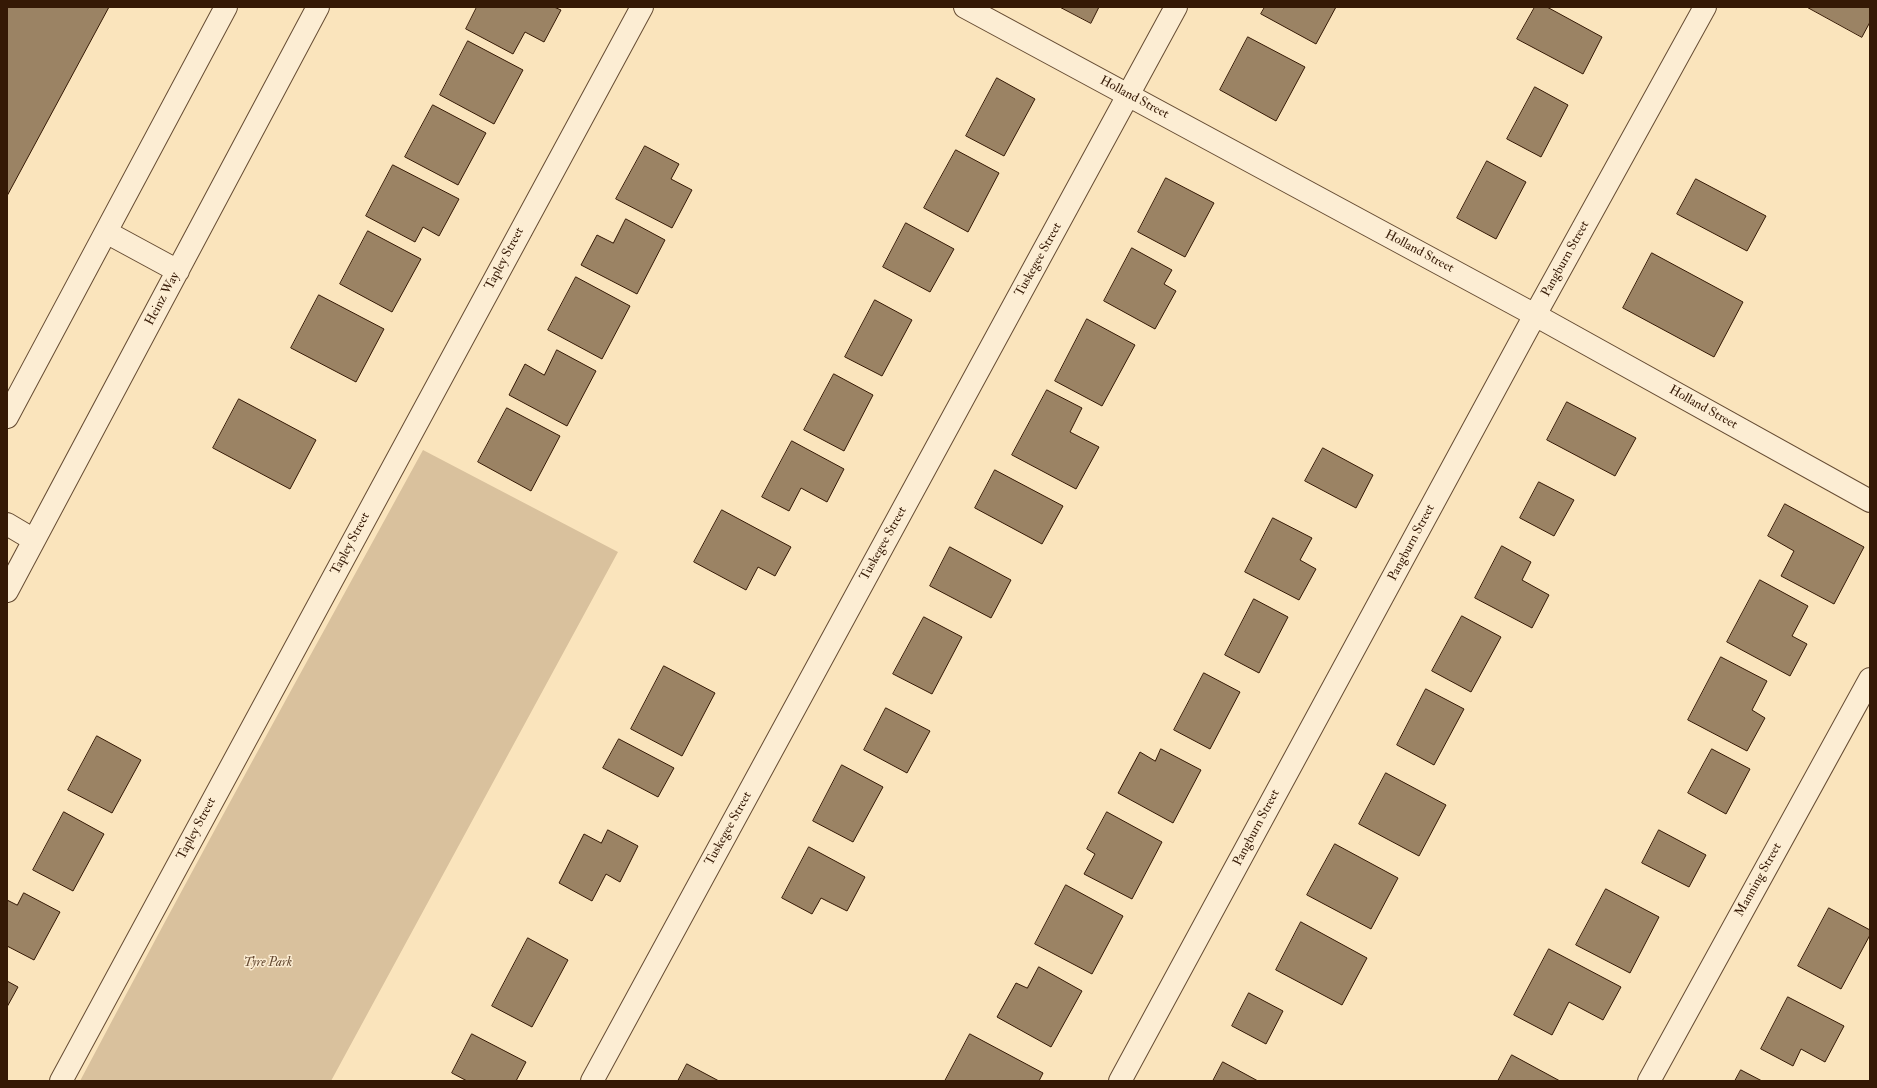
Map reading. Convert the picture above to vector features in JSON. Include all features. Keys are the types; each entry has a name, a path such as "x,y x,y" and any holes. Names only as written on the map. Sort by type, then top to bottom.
{"street":[{"path":"7,417 226,7"},
{"name":"Heinz Way","path":"7,591 318,7"},
{"name":"Tapley Street","path":"61,1081 642,7"},
{"name":"Holland Street","path":"965,7 1535,315 1870,501"},
{"name":"Tuskegee Street","path":"592,1081 1176,7"},
{"name":"Pangburn Street","path":"1120,1081 1535,315 1705,7"},
{"path":"106,232 178,271"},
{"path":"7,524 34,540"},
{"name":"Manning Street","path":"1648,1081 1870,679"}],"green space":[{"name":"Tyre Park","path":"423,450 618,552 331,1081 80,1081 207,844"}],"building":[{"path":"7,7 109,7 7,196"},
{"path":"477,7 554,7 561,10 544,42 525,32 513,54 466,29"},
{"path":"1060,7 1099,7 1091,23"},
{"path":"1265,7 1336,7 1316,44 1261,14"},
{"path":"1535,7 1547,7 1602,37 1583,74 1517,39"},
{"path":"1807,7 1870,7 1870,22 1862,37"},
{"path":"1248,37 1305,67 1276,121 1220,90"},
{"path":"468,41 523,70 494,124 440,95"},
{"path":"997,78 1035,99 1004,156 966,136"},
{"path":"1535,87 1568,105 1541,157 1507,139"},
{"path":"433,105 486,133 458,185 405,157"},
{"path":"645,146 679,164 671,179 692,190 672,228 616,199"},
{"path":"956,150 999,173 968,232 924,208"},
{"path":"1487,161 1526,182 1496,239 1457,218"},
{"path":"393,165 459,199 439,236 423,227 415,242 366,216"},
{"path":"1166,178 1214,203 1185,257 1138,232"},
{"path":"1696,179 1766,216 1747,251 1677,214"},
{"path":"626,219 665,240 637,294 581,265 597,235 613,243"},
{"path":"906,223 954,249 930,292 883,267"},
{"path":"368,231 421,259 392,312 340,284"},
{"path":"1132,248 1172,270 1164,284 1176,291 1155,329 1104,301"},
{"path":"1652,253 1743,302 1714,357 1623,308"},
{"path":"576,277 630,306 602,359 548,330"},
{"path":"319,295 384,329 356,382 291,348"},
{"path":"875,300 912,320 882,376 845,357"},
{"path":"1087,319 1135,345 1102,406 1055,381"},
{"path":"557,350 596,371 567,426 509,395 525,364 544,375"},
{"path":"834,374 873,395 844,451 804,430"},
{"path":"1047,390 1082,408 1070,432 1099,447 1076,489 1012,455"},
{"path":"239,399 316,440 290,489 213,448"},
{"path":"1567,402 1636,438 1615,476 1547,440"},
{"path":"507,408 560,436 531,491 478,462"},
{"path":"792,441 844,469 827,502 801,488 789,511 762,497"},
{"path":"1323,448 1373,475 1356,508 1305,481"},
{"path":"995,470 1063,506 1042,544 975,508"},
{"path":"1539,482 1574,500 1554,536 1520,518"},
{"path":"1785,504 1864,547 1834,604 1781,576 1794,551 1768,536"},
{"path":"722,510 791,547 775,576 758,567 746,590 694,562"},
{"path":"1273,518 1312,538 1300,560 1316,569 1299,600 1245,572"},
{"path":"1502,546 1531,562 1522,580 1549,595 1532,628 1475,598"},
{"path":"950,547 1011,580 991,618 930,586"},
{"path":"1760,580 1808,606 1792,636 1807,644 1790,676 1727,642"},
{"path":"1254,599 1288,617 1259,673 1225,655"},
{"path":"1462,616 1501,637 1471,692 1432,671"},
{"path":"924,617 962,637 932,694 893,674"},
{"path":"1721,657 1767,681 1752,710 1765,718 1747,751 1688,720"},
{"path":"664,666 715,693 682,756 631,729"},
{"path":"1204,673 1240,692 1210,749 1174,730"},
{"path":"1426,689 1464,709 1434,765 1397,745"},
{"path":"886,708 930,731 907,773 864,750"},
{"path":"97,736 141,760 112,813 68,790"},
{"path":"619,739 674,768 658,797 603,768"},
{"path":"1161,749 1201,770 1173,823 1118,793 1140,752 1155,761"},
{"path":"1712,749 1750,769 1726,814 1688,793"},
{"path":"842,765 883,787 853,842 813,821"},
{"path":"1386,773 1446,805 1419,856 1359,824"},
{"path":"64,812 104,834 73,891 33,870"},
{"path":"1107,812 1162,842 1132,899 1084,874 1095,854 1087,849"},
{"path":"608,830 638,846 620,882 606,874 592,901 559,883 584,834 601,843"},
{"path":"1659,830 1706,855 1689,887 1642,863"},
{"path":"1335,844 1398,878 1371,929 1307,895"},
{"path":"809,847 865,877 847,911 821,898 812,914 782,898"},
{"path":"1066,885 1123,916 1092,974 1035,944"},
{"path":"1606,889 1659,917 1630,973 1576,945"},
{"path":"24,893 60,912 34,960 7,946 7,900 17,905"},
{"path":"1829,908 1870,930 1870,935 1841,989 1798,966"},
{"path":"1301,922 1367,958 1342,1005 1276,970"},
{"path":"528,938 568,960 532,1027 492,1006"},
{"path":"1549,949 1621,987 1603,1020 1569,1002 1552,1035 1514,1015"},
{"path":"1039,967 1082,991 1051,1047 997,1017 1016,983 1027,988"},
{"path":"7,981 18,987 7,1007"},
{"path":"1249,993 1283,1011 1266,1044 1232,1026"},
{"path":"1788,997 1844,1026 1825,1062 1801,1049 1793,1066 1761,1049"},
{"path":"472,1034 526,1062 516,1081 467,1081 452,1073"},
{"path":"970,1034 1043,1073 1039,1081 945,1081"},
{"path":"1512,1055 1560,1081 1498,1081"},
{"path":"1223,1062 1258,1081 1213,1081"},
{"path":"687,1064 719,1081 678,1081"},
{"path":"1741,1070 1762,1081 1735,1081"}]}
